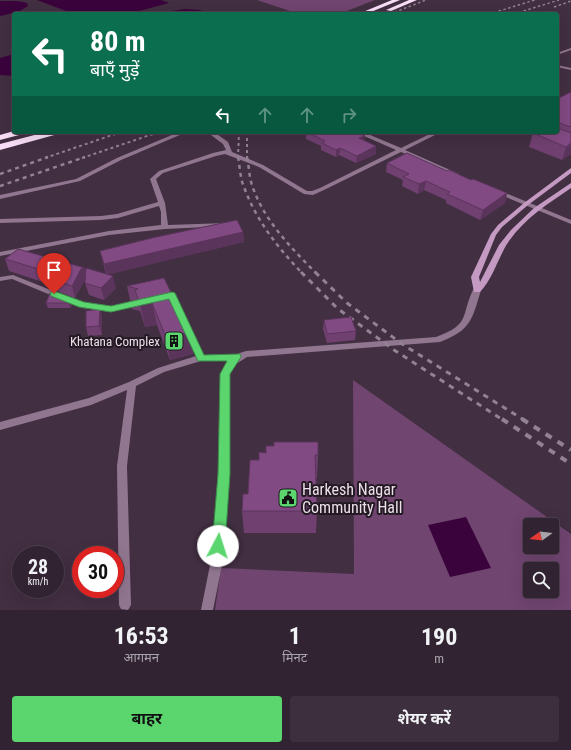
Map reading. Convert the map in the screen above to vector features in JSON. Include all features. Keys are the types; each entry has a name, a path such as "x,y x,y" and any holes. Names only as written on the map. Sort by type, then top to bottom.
{"highway":[{"path":"366,12 397,0"},
{"path":"386,12 414,0"},
{"path":"0,138 13,134"},
{"path":"0,147 48,134"}],"street":[{"path":"559,53 571,49"},
{"path":"559,66 571,69"},
{"path":"0,197 78,180 120,159 179,134"},
{"path":"213,134 226,143 229,152"},
{"path":"362,134 463,177"},
{"path":"165,227 164,212 154,182 155,176 215,154 229,152 261,166 306,193 310,193 434,134"},
{"path":"477,290 475,277 493,235 526,204 571,170"},
{"path":"0,426 91,401 161,370 201,358 236,357 246,354 436,340 456,332 466,323 477,290 485,282 506,240 538,208 571,185"},
{"path":"491,189 571,222"},
{"path":"0,221 101,218 118,216 162,204"},
{"path":"0,254 109,233 165,227 227,225 235,227"},
{"path":"0,279 13,277 82,305 111,309 149,300"},
{"path":"182,316 201,358"},
{"path":"207,610 217,560 224,474 225,374 236,357"},
{"path":"125,605 122,466 132,384"}],"shaded area":[{"path":"37,0 161,0 169,3 135,12 69,12"},
{"path":"257,0 375,0 344,12 293,12"},
{"path":"0,1 18,1 27,3 28,6 18,12 12,12 12,13 0,16"},
{"path":"186,9 200,10 204,12 168,12"},
{"path":"12,55 12,76 0,75 0,58"},
{"path":"353,380 548,518 523,518 523,554 559,554 559,526 571,534 571,610 215,610 221,568 354,574"},
{"path":"466,517 491,568 450,577 428,525"}],"building":[{"path":"571,92 571,127 559,123 559,98"},
{"path":"559,129 571,133 571,143 566,147 535,134 559,134"},
{"path":"311,134 360,134 365,136 359,138 376,146 357,156 340,148 336,150 322,143 325,141"},
{"path":"407,153 447,171 449,170 507,193 483,210 447,194 450,192 426,181 419,184 403,177 409,174 387,163"},
{"path":"237,220 243,232 104,264 100,251 156,237"},
{"path":"18,249 85,268 81,269 72,286 50,278 52,273 5,259"},
{"path":"86,268 113,276 101,288 85,283"},
{"path":"164,278 190,332 166,337 152,303 140,304 135,290 138,289 127,286"},
{"path":"50,293 70,301 69,303 46,303"},
{"path":"100,309 99,326 86,327 86,311"},
{"path":"351,317 356,331 327,334 324,320"},
{"path":"274,442 318,442 318,455 315,455 317,511 242,511 243,494 248,494 250,460 259,460 259,452 266,453 266,446 274,446"}],"railway":[{"path":"395,12 426,0"},
{"path":"496,12 535,0"},
{"path":"520,12 559,0"},
{"path":"554,7 571,1"},
{"path":"45,158 115,134"},
{"path":"82,158 153,134"},
{"path":"238,157 239,134"},
{"path":"247,134 247,157"},
{"path":"0,174 48,157"},
{"path":"0,186 85,157"},
{"path":"238,157 243,184 261,222 284,254 302,273"},
{"path":"247,157 252,185 263,210 288,243 316,273"},
{"path":"302,273 337,308 394,350 503,420"},
{"path":"316,273 347,303 402,344 524,420"},
{"path":"502,419 571,464"},
{"path":"522,419 571,450"}],"place":[{"name":"Khatana Complex","path":"174,341"},
{"name":"Harkesh Nagar Community Hall","path":"288,498"}],"route":[{"path":"54,294 82,305 111,309 172,295 201,358 236,357 225,374 225,453 218,546"}]}
